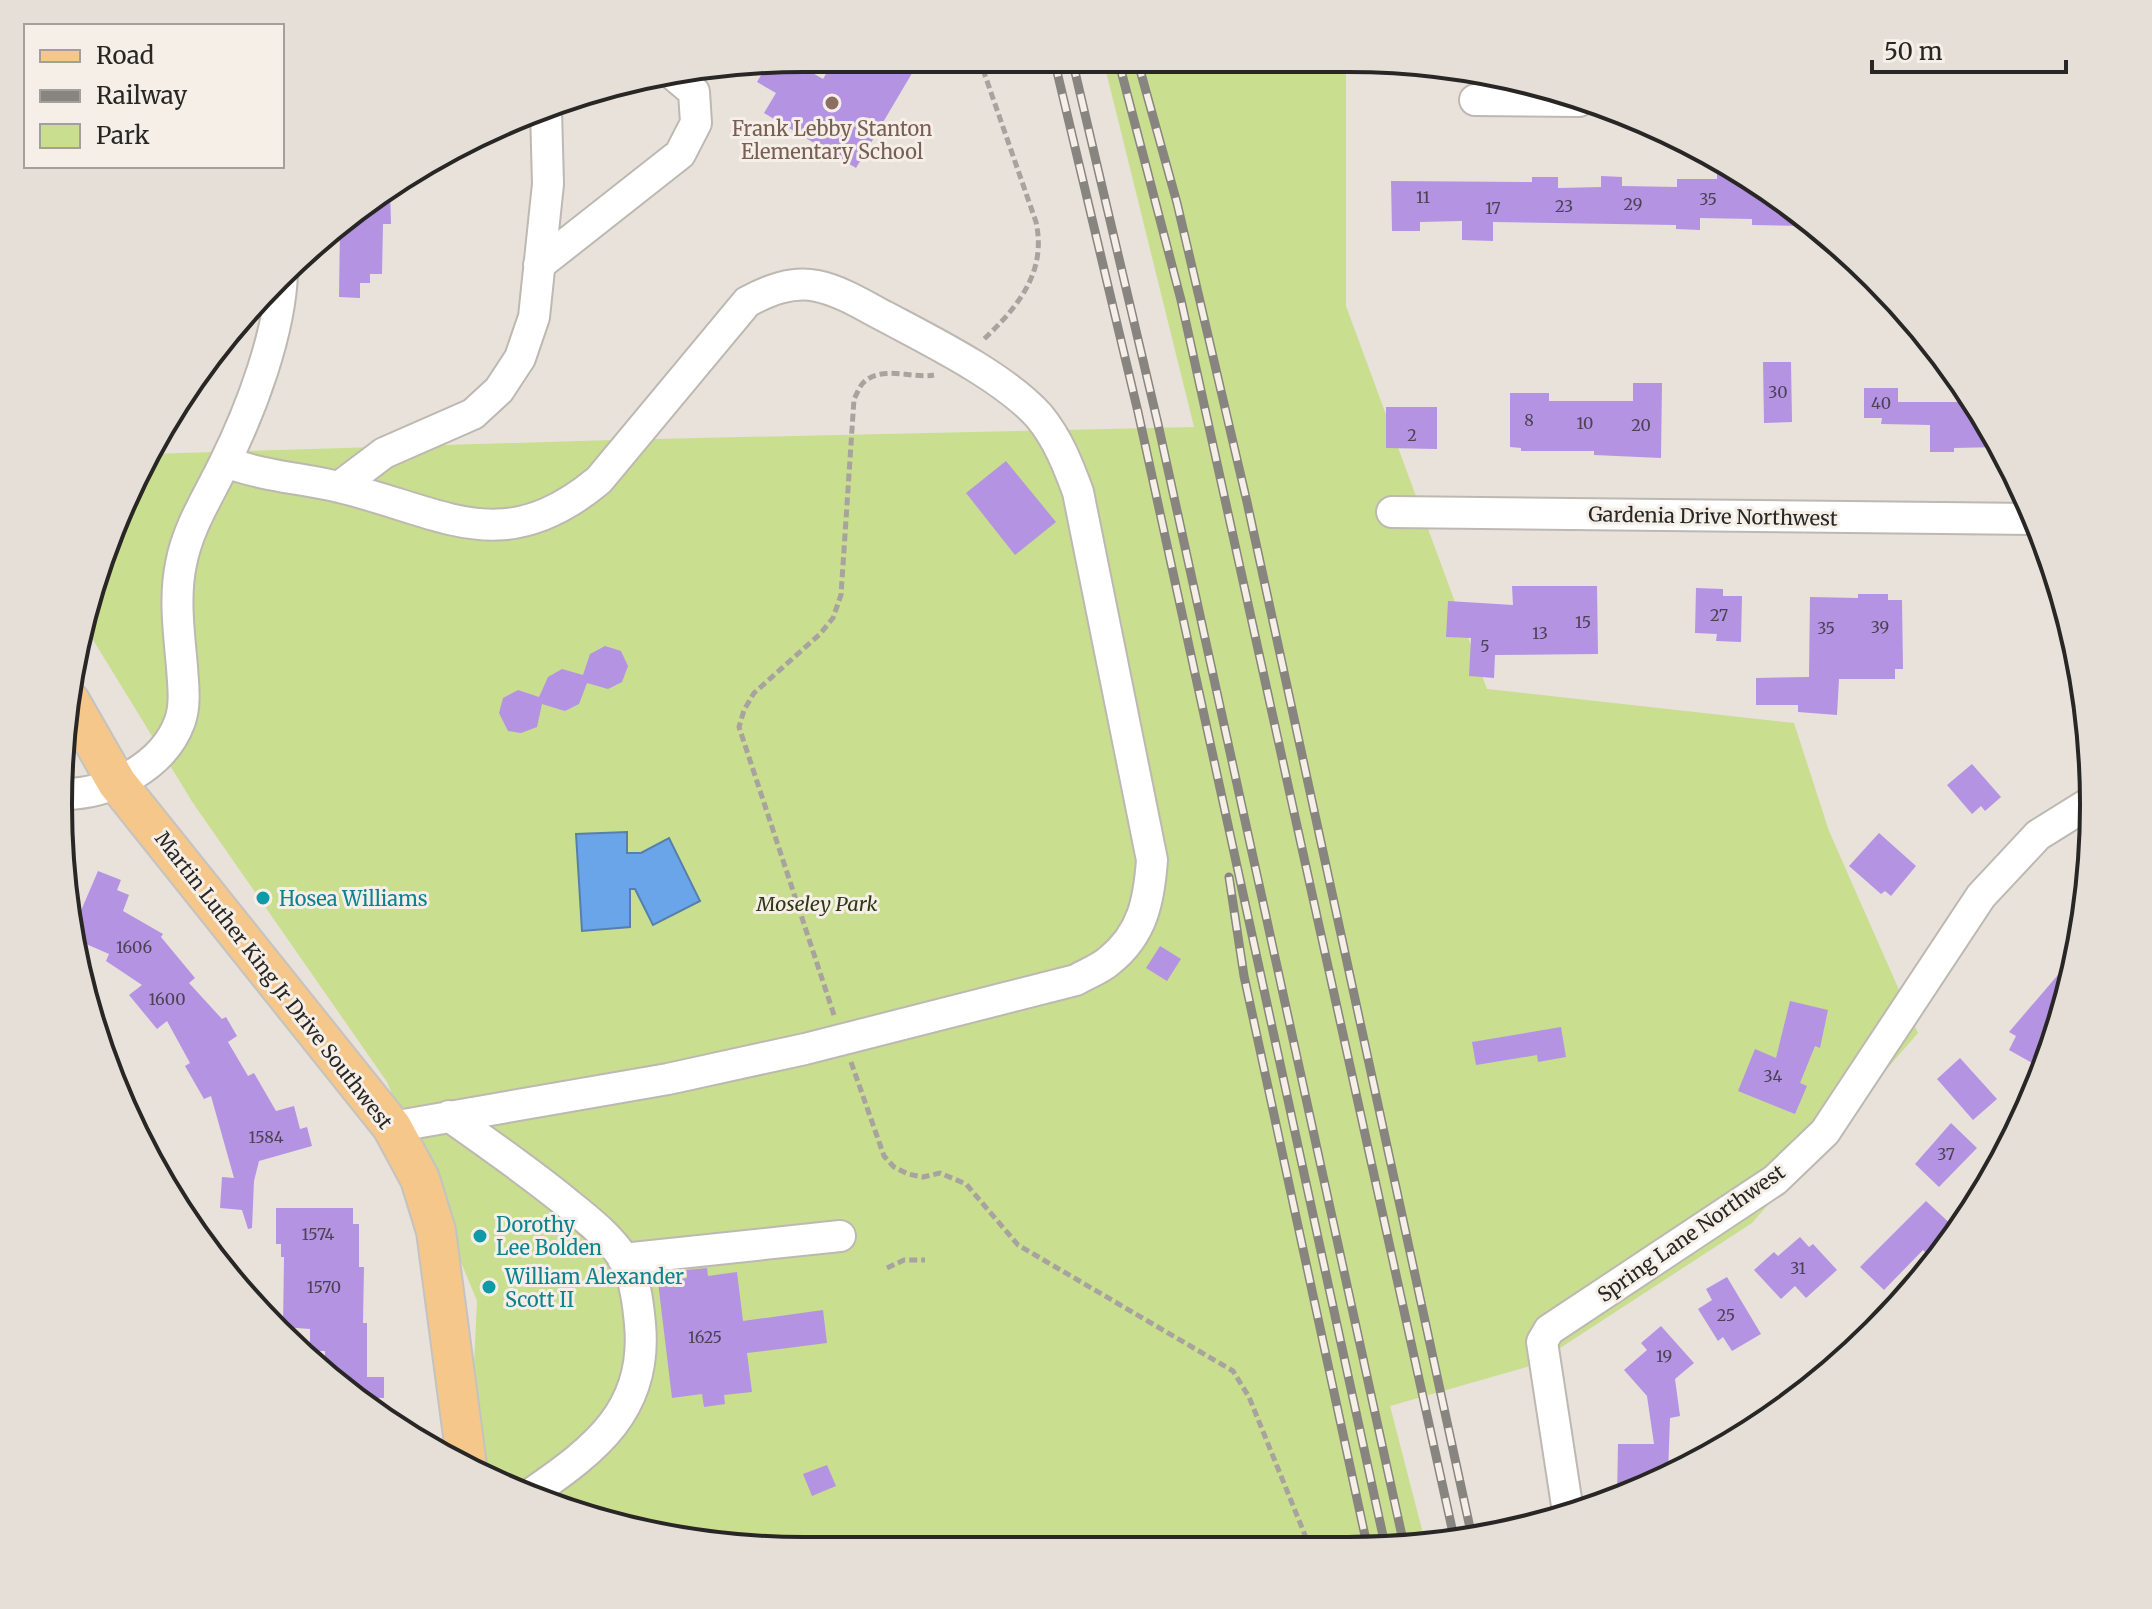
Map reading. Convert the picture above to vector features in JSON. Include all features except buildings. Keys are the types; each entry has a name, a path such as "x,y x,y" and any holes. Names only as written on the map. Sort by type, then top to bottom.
{"main road":[{"name":"Martin Luther King Jr Drive Southwest","path":"78,714 117,783 392,1127 420,1179 436,1231 465,1453"}],"street":[{"path":"539,265 680,154 696,123 694,92 683,82"},
{"path":"1475,100 1549,101"},
{"path":"339,487 384,453 473,414 499,390 520,358 534,317 548,184 546,120"},
{"path":"226,462 248,471 339,487 469,525 506,525 547,515 575,500 599,480 747,302 769,290 791,285 815,285 838,292 943,348 1010,391 1038,416 1062,449 1078,492 1152,860 1149,900 1135,933 1109,961 1076,980 805,1049 668,1079 392,1127"},
{"path":"72,794 117,783 156,760 180,722 184,698 178,607 181,564 194,521 226,462 262,376 277,297"},
{"name":"Gardenia Drive Northwest","path":"1392,512 2022,519"},
{"name":"Spring Lane Northwest","path":"1567,1503 1542,1342 1549,1330 1775,1180 1825,1132 1981,896 2038,835 2080,809"},
{"path":"449,1116 530,1173 592,1223 623,1259 638,1296 642,1337 637,1382 624,1411 597,1444 540,1487"},
{"path":"623,1259 840,1236"}],"path":[{"path":"984,72 1040,242 1035,273 1019,300 986,337"},
{"path":"833,1011 739,727 754,693 820,634 833,618 841,595 854,399 865,381 890,372 923,377 942,374"},
{"path":"853,1069 884,1156 894,1167 923,1177 940,1173 966,1184 1018,1245 1233,1371 1249,1397 1306,1537"},
{"path":"887,1268 904,1260 925,1260"}],"green space":[{"name":"Moseley Park","path":"1106,72 1346,72 1346,306 1487,689 1794,723 1829,831 1918,1033 1752,1223 1534,1365 1390,1406 1423,1533 1348,1537 757,1535 709,1531 615,1512 524,1481 475,1458 471,1428 477,1301 387,1082 193,803 92,638 111,569 128,524 162,454 1194,427"}],"water":[{"path":"627,832 627,853 641,853 669,838 700,901 653,925 635,889 630,889 630,927 582,931 576,834"}],"railway":[{"path":"1057,72 1138,412 1383,1536"},
{"path":"1075,72 1158,424 1402,1534"},
{"path":"1121,72 1181,300 1452,1529"},
{"path":"1141,72 1177,203 1247,502 1470,1526"},
{"path":"1229,877 1244,976 1365,1536"}],"place":[{"name":"Frank Lebby Stanton Elementary School","path":"832,103"},
{"name":"Hosea Williams","path":"263,898"},
{"name":"Dorothy Lee Bolden","path":"480,1236"},
{"name":"William Alexander Scott II","path":"489,1287"}]}
